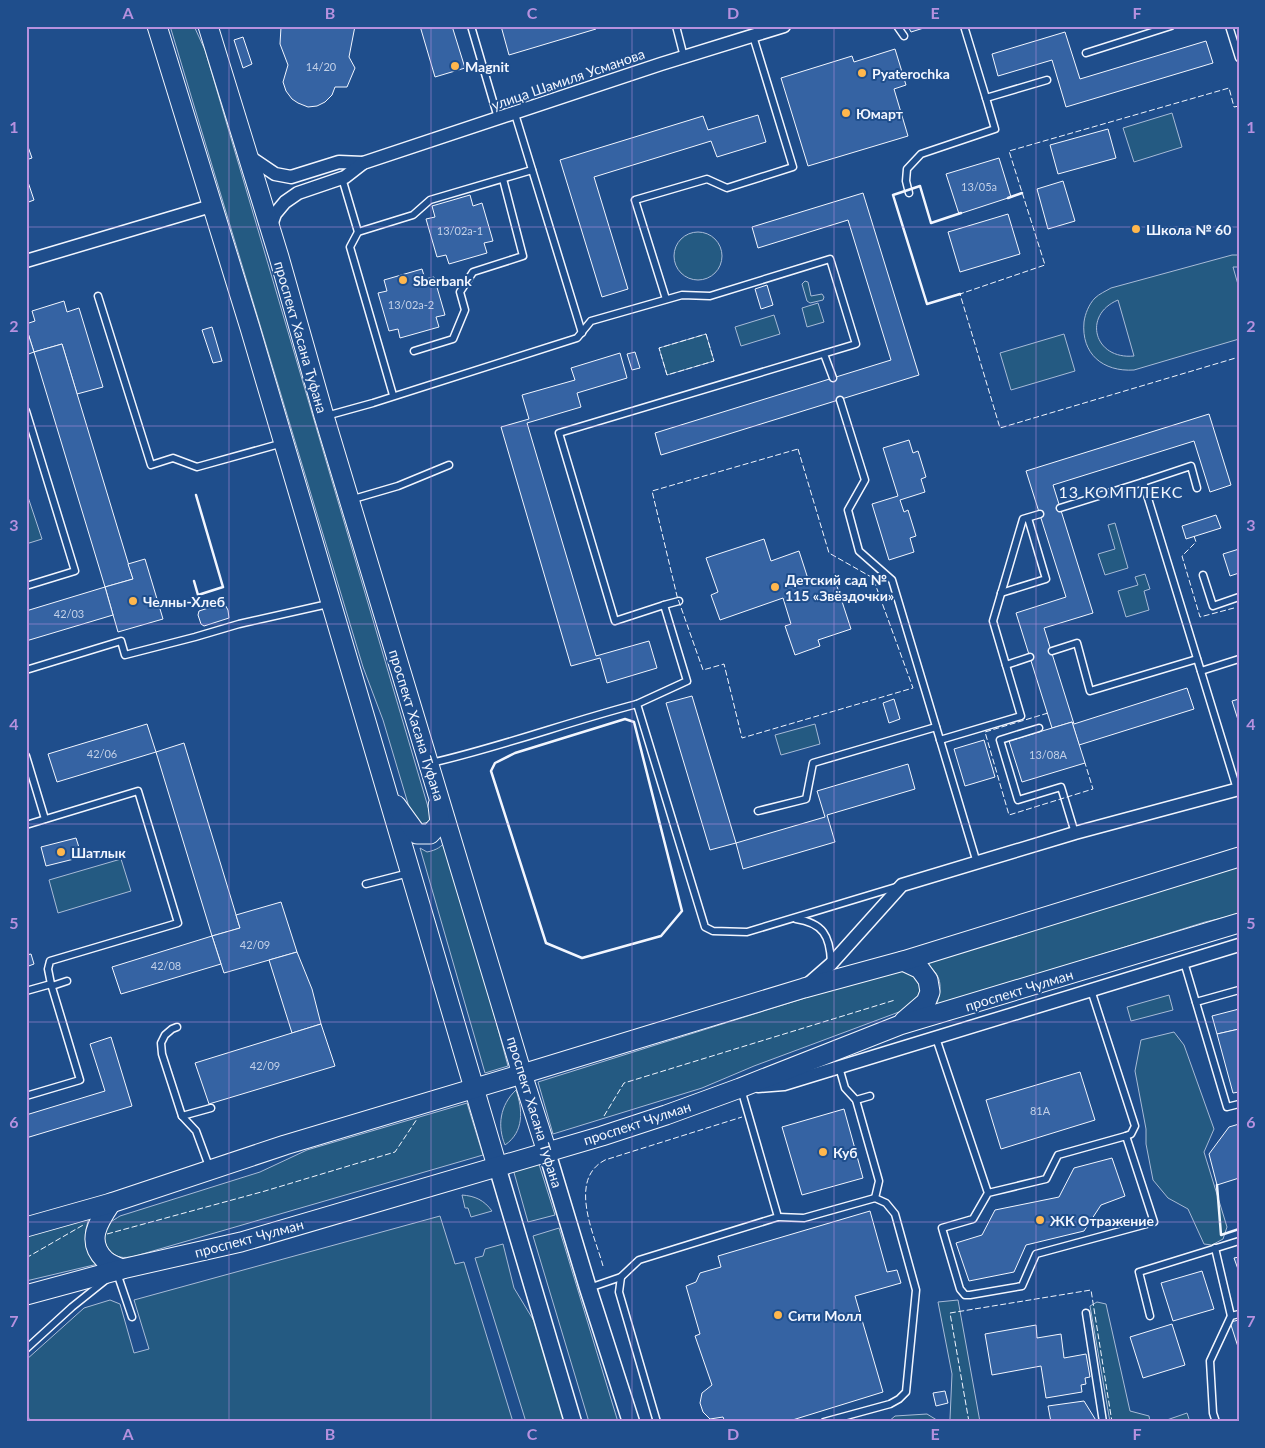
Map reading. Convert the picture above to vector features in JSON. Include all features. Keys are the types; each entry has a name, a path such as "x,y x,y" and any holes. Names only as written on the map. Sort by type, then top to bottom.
{"main road":[{"path":"157,26 250,328 497,1166"},
{"name":"проспект Хасана Туфана","path":"208,26 270,228 349,500 547,1152"},
{"path":"386,792 417,834 430,834 440,823 432,771"},
{"path":"26,1227 111,1203 285,1145 804,988 903,961 1239,857"},
{"name":"проспект Чулман","path":"26,1294 241,1242 547,1152 666,1115 900,1025 1239,923"},
{"path":"900,1025 926,1002 930,992 928,980 920,969 903,961"},
{"path":"111,1203 98,1222 94,1237 97,1249 106,1261 120,1270"}],"street":[{"name":"улица Шамиля Усманова","path":"270,228 275,214 285,202 298,193 316,185 342,178 363,163 784,26"},
{"name":"улица Шамиля Усманова","path":"247,155 275,174 291,176 339,162 363,163"},
{"path":"26,261 211,206"},
{"path":"804,988 831,964 902,885 1075,833 1238,789"},
{"path":"740,1088 784,1084 1239,945"},
{"name":"проспект Хасана Туфана","path":"547,1152 588,1288 632,1422"},
{"path":"497,1166 572,1422"}],"lane":[{"path":"471,26 498,119"},
{"path":"676,26 684,57"},
{"path":"897,26 904,36"},
{"path":"909,194 906,180 907,169 921,154 996,130 964,26"},
{"path":"1086,53 1171,26"},
{"path":"1229,26 1239,58"},
{"path":"666,299 635,200 707,179 727,188 793,167 753,36"},
{"path":"986,98 1047,80"},
{"path":"515,114 582,333"},
{"path":"358,232 413,215 430,200 532,170"},
{"path":"342,178 358,232 350,247 393,395"},
{"path":"414,351 453,339 465,310 460,292 473,272 523,256 503,179"},
{"path":"324,416 373,403 393,395 577,338 590,321 682,294 710,296 830,259 856,344 559,433 615,621 679,601"},
{"path":"98,296 151,465 173,458 197,467 284,443"},
{"path":"824,354 832,378"},
{"path":"840,400 865,480 848,510 859,551 892,580 976,863"},
{"path":"26,411 75,571 26,586"},
{"path":"349,500 398,486 449,465"},
{"path":"1060,508 1191,466 1197,488"},
{"path":"1143,482 1238,789"},
{"path":"940,740 1021,716 993,622 1023,519 1040,514"},
{"path":"1001,594 1046,579 1028,518"},
{"path":"1203,575 1213,606 1239,597"},
{"path":"26,670 121,641 125,655 195,638 239,624 332,603"},
{"path":"432,771 478,752 582,718 637,704 687,681 664,606"},
{"path":"1052,651 1077,643 1090,691 1197,659"},
{"path":"1006,665 1030,657"},
{"path":"1201,671 1239,659"},
{"path":"637,704 705,927 713,931 747,932 902,885"},
{"path":"758,811 806,798 813,763 936,726"},
{"path":"1039,728 1000,740 1018,800 1061,787 1075,833"},
{"path":"26,756 45,819"},
{"path":"26,825 138,791 178,923 50,961 48,968 52,985 80,1080 26,1096"},
{"path":"366,884 410,873"},
{"path":"792,919 810,921 822,932 830,946 831,964"},
{"path":"1184,962 1227,1107 1239,1104"},
{"path":"26,991 67,981"},
{"path":"1091,990 1135,1126 1131,1134 1126,1136 1058,1155 1046,1179 988,1193 973,1219 942,1228 960,1289 965,1295 1022,1286 1036,1254 1154,1222 1126,1136"},
{"path":"1196,1002 1239,990"},
{"path":"177,1027 165,1035 161,1043 162,1054 182,1116 196,1131 210,1170"},
{"path":"936,1038 988,1193"},
{"path":"839,1067 845,1088 856,1100 879,1181 875,1198"},
{"path":"740,1088 778,1217"},
{"path":"856,1100 870,1096"},
{"path":"182,1116 211,1108"},
{"path":"588,1288 621,1276 639,1260 778,1217 804,1218 875,1198 886,1203 895,1214 916,1290 906,1392 899,1400 890,1404 824,1422"},
{"path":"1150,1316 1140,1272 1239,1241"},
{"path":"1215,1248 1231,1316 1210,1361 1213,1413 1216,1422"},
{"path":"26,1349 72,1307 120,1270 132,1317"},
{"path":"621,1276 619,1292 657,1422"},
{"path":"1086,1313 1103,1422"},
{"path":"1231,1316 1239,1314"}],"shaded area":[{"path":"170,26 194,26 205,50 431,817 429,822 420,824 412,817 383,720 363,667"},
{"path":"1172,113 1182,147 1134,162 1123,128"},
{"path":"693,232 703,232 715,239 722,251 722,261 715,273 703,280 693,280 685,276 678,269 674,261 674,251 678,243 685,236"},
{"path":"1232,255 1239,255 1239,267 1233,267 1239,288 1239,339 1134,370 1113,368 1096,359 1090,352 1084,333 1084,322 1091,303 1111,288","holes":["1118,300 1134,356 1120,355 1110,351 1102,344 1098,335 1097,325 1100,316 1107,307"]},
{"path":"805,281 808,282 811,296 822,294 823,300 810,303 807,301 802,284"},
{"path":"818,303 824,322 807,327 802,308"},
{"path":"774,315 780,334 741,346 735,327"},
{"path":"706,334 714,361 667,375 659,348"},
{"path":"1064,334 1075,371 1011,390 1000,353"},
{"path":"26,491 42,539 26,544"},
{"path":"1115,523 1128,568 1105,575 1098,554 1115,549 1108,525"},
{"path":"1145,574 1150,589 1144,591 1149,610 1126,617 1118,591 1138,585 1135,577"},
{"path":"815,724 820,744 781,755 775,735"},
{"path":"447,840 508,1066 485,1073 420,848 427,852 443,845"},
{"path":"121,859 131,891 58,913 49,880"},
{"path":"1239,866 1239,914 1205,922 936,1006 940,993 940,981 931,967 925,963"},
{"path":"894,970 911,974 919,983 918,996 907,1009 754,1066 702,1088 553,1134 538,1082"},
{"path":"1169,995 1173,1010 1131,1021 1127,1007"},
{"path":"1174,1032 1184,1045 1214,1129 1204,1152 1227,1227 1223,1239 1212,1245 1204,1244 1188,1209 1168,1198 1153,1180 1146,1144 1146,1129 1135,1071 1141,1040"},
{"path":"516,1090 521,1113 519,1127 516,1134 505,1145 501,1130 503,1109"},
{"path":"467,1103 483,1155 132,1257 115,1255 105,1243 104,1238 107,1227 120,1216 260,1172 307,1150"},
{"path":"538,1161 555,1215 528,1222 513,1169"},
{"path":"462,1195 479,1199 492,1211 471,1217 468,1208 465,1208"},
{"path":"440,1216 455,1264 464,1262 513,1422 30,1422 26,1409 26,1360 84,1308 110,1300 120,1304 134,1353 149,1349 134,1300"},
{"path":"89,1218 85,1238 90,1253 98,1264 26,1281 26,1236"},
{"path":"559,1228 618,1422 589,1422 533,1236"},
{"path":"503,1244 514,1288 534,1321 565,1422 526,1422 475,1258 483,1256 485,1249"},
{"path":"958,1300 980,1422 947,1422 950,1419 952,1374 938,1302"},
{"path":"1097,1302 1106,1304 1130,1411 1149,1416 1150,1422 1110,1422 1090,1306"},
{"path":"1187,1413 1190,1422 1161,1422"},
{"path":"927,1414 940,1422 888,1422 895,1416"}],"building":[{"path":"279,26 355,26 349,57 355,68 347,87 335,87 332,95 325,102 317,106 308,107 292,99 286,91 283,82 288,65 280,44 281,27"},
{"path":"420,26 452,26 465,68 435,77"},
{"path":"501,26 595,26 596,29 509,55"},
{"path":"914,26 930,26 911,32 909,28"},
{"path":"1065,32 1080,79 1206,41 1213,63 1066,107 1052,60 998,76 992,54"},
{"path":"243,37 252,64 243,68 234,40"},
{"name":"Юмарт","path":"895,49 906,85 894,89 908,136 808,166 781,78 852,56 854,62"},
{"path":"758,115 766,142 717,157 711,141 594,177 628,289 602,297 560,160 703,116 708,130"},
{"path":"1108,129 1116,158 1058,174 1050,145"},
{"path":"26,141 32,158 26,160"},
{"path":"999,158 1011,197 959,214 946,174"},
{"path":"26,176 34,200 26,203"},
{"path":"1063,181 1075,221 1048,229 1037,189"},
{"path":"863,193 919,375 661,455 655,433 891,360 848,220 758,248 752,227"},
{"path":"470,195 473,206 482,203 493,241 484,243 487,253 449,264 446,255 437,257 426,219 435,217 432,206"},
{"path":"1008,214 1020,254 960,272 948,232"},
{"path":"422,269 425,279 434,277 445,315 436,317 439,327 400,338 398,329 389,331 378,293 387,291 384,280"},
{"path":"767,285 773,305 761,309 755,289"},
{"path":"64,301 67,312 79,308 103,387 77,394 62,344 34,352 26,327 26,324 35,321 32,311"},
{"path":"26,327 34,352 26,355"},
{"path":"212,327 222,361 213,363 202,330"},
{"path":"62,344 133,579 105,587 34,352"},
{"path":"635,352 640,368 632,370 627,354"},
{"path":"620,353 627,378 577,393 581,407 527,423 596,656 649,641 657,668 607,683 600,658 571,666 501,427 529,419 522,395 575,380 571,368"},
{"path":"1209,414 1231,485 1210,492 1194,441 1053,485 1093,613 1044,628 1074,724 1187,688 1194,709 1079,745 1072,722 1052,728 1016,613 1066,597 1026,471"},
{"path":"909,440 913,453 918,451 926,477 921,479 925,492 900,500 904,512 908,510 916,536 910,538 914,552 889,560 872,504 898,496 883,448"},
{"path":"1216,515 1221,528 1186,539 1182,526"},
{"path":"764,539 771,561 799,551 810,585 834,577 851,629 818,640 820,646 795,655 785,626 791,624 783,598 720,620 711,595 718,592 706,558"},
{"path":"1239,549 1239,573 1230,576 1223,554"},
{"name":"Челны-Хлеб","path":"145,559 163,619 118,632 105,587 133,579 128,564"},
{"path":"105,587 113,615 26,641 26,611"},
{"path":"224,603 228,610 229,618 204,626 201,624 198,615 199,611"},
{"path":"692,696 736,843 710,850 666,703"},
{"path":"894,699 900,719 889,723 883,703"},
{"path":"1239,699 1239,723 1232,701"},
{"path":"1072,722 1085,763 1022,782 1009,741"},
{"path":"147,724 156,752 57,782 48,754"},
{"path":"984,740 995,777 965,786 954,749"},
{"path":"184,743 240,928 212,936 156,752"},
{"path":"908,764 915,789 827,815 835,842 743,869 736,843 825,817 817,791"},
{"name":"Шатлык","path":"76,838 82,857 46,866 41,847"},
{"path":"281,902 297,952 224,973 212,936 240,928 236,915"},
{"path":"212,936 221,964 121,994 112,967"},
{"path":"297,952 312,989 321,1024 292,1033 269,960"},
{"path":"31,954 34,964 26,967 26,955"},
{"path":"1239,1009 1239,1029 1217,1034 1212,1016"},
{"path":"321,1024 335,1066 209,1104 195,1063"},
{"path":"1239,1029 1239,1092 1233,1093 1217,1034"},
{"path":"111,1037 132,1106 26,1138 26,1115 105,1091 90,1044"},
{"path":"1080,1072 1095,1120 1001,1149 986,1100"},
{"name":"Куб","path":"844,1109 863,1178 802,1195 782,1127"},
{"path":"1239,1124 1239,1178 1217,1185 1209,1154 1229,1127"},
{"name":"ЖК Отражение","path":"1112,1158 1125,1196 1101,1205 1084,1231 1026,1245 1014,1272 969,1281 956,1243 982,1235 995,1210 1059,1197 1074,1168"},
{"name":"Сити Молл","path":"870,1211 887,1272 897,1270 901,1283 855,1296 883,1392 786,1422 725,1422 723,1417 710,1419 703,1412 700,1403 702,1393 712,1385 695,1336 700,1334 686,1286 696,1282 700,1273 721,1267 718,1256"},
{"path":"1239,1257 1239,1272 1234,1258"},
{"path":"1202,1271 1214,1309 1173,1321 1161,1283"},
{"path":"1239,1320 1239,1350 1230,1322"},
{"path":"1172,1324 1185,1365 1143,1378 1130,1337"},
{"path":"1036,1325 1037,1338 1061,1334 1064,1358 1086,1354 1090,1377 1085,1378 1086,1384 1081,1385 1082,1392 1046,1398 1041,1366 992,1375 985,1334"},
{"path":"945,1391 948,1403 936,1406 933,1393"},
{"path":"1084,1401 1097,1422 1051,1422 1048,1406"}],"fence":[{"path":"1239,106 1234,107 1229,88 1009,151 1045,265 960,294 1000,428 1239,357"},
{"path":"706,334 714,361 667,375 659,348 706,334"},
{"path":"798,449 829,553 873,578 913,688 742,738 724,664 703,670 677,596 652,491 798,449"},
{"path":"1194,536 1196,542 1182,556 1200,617 1234,608"},
{"path":"1048,713 985,732 1009,815 1093,789 1085,763"},
{"path":"604,1116 624,1083 895,1000"},
{"path":"603,1266 587,1209 586,1194 588,1181 594,1169 605,1160 742,1117"},
{"path":"107,1234 265,1191 395,1152 417,1119"},
{"path":"26,1258 85,1224"},
{"path":"969,1422 950,1313 1091,1290 1112,1422"}],"wall":[{"path":"960,294 927,304 893,195 920,186 931,223 961,213"},
{"path":"1008,198 1022,193"},
{"path":"194,581 198,595 223,587 196,495"},
{"path":"625,719 634,722 682,911 661,936 582,958 546,943 491,771 495,763 515,753 625,719"},
{"path":"1217,1185 1221,1235 1239,1229"}],"place":[{"name":"Magnit","path":"455,66"},
{"name":"Pyaterochka","path":"862,73"},
{"name":"Юмарт","path":"846,113"},
{"name":"Школа № 60","path":"1136,229"},
{"name":"Sberbank","path":"403,280"},
{"name":"Детский сад № 115 «Звёздочки»","path":"775,587"},
{"name":"Челны-Хлеб","path":"133,601"},
{"name":"Шатлык","path":"61,852"},
{"name":"Куб","path":"823,1152"},
{"name":"ЖК Отражение","path":"1040,1220"},
{"name":"Сити Молл","path":"778,1315"}],"district":[{"name":"13 КОМПЛЕКС","path":"1121,491"}]}
